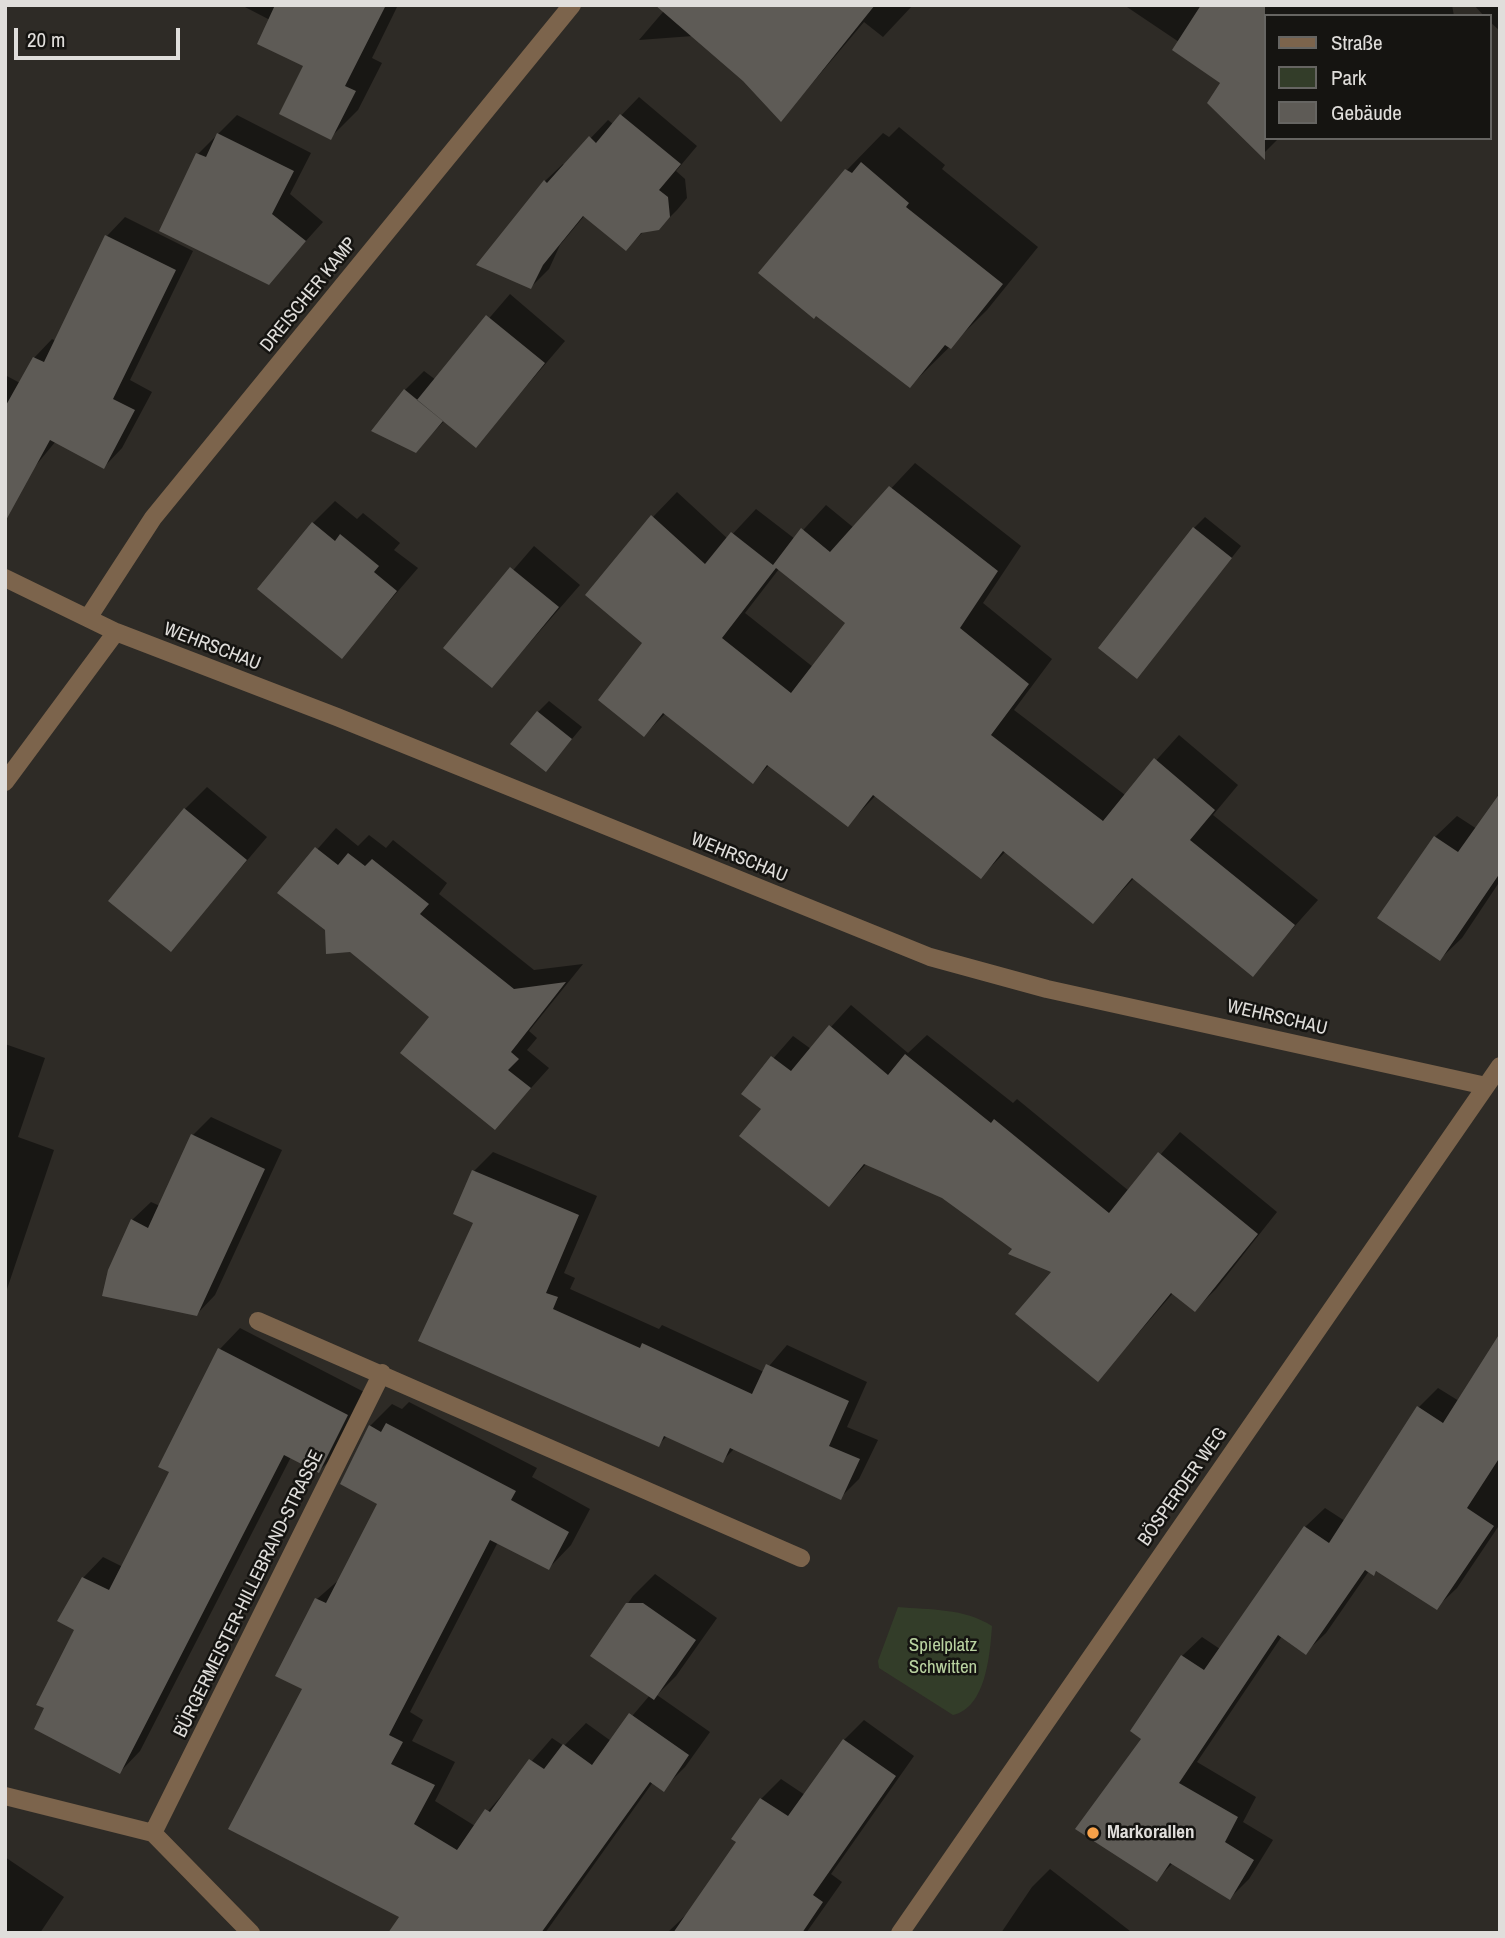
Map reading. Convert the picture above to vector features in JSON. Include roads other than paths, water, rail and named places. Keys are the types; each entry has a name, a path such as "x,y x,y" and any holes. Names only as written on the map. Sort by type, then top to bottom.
{"street":[{"name":"DREISCHER KAMP","path":"88,618 153,518 572,5"},
{"name":"WEHRSCHAU","path":"5,578 116,632 337,717 930,957 1047,989 1486,1086"},
{"path":"5,782 116,632"},
{"name":"BÖSPERDER WEG","path":"900,1933 1500,1066"},
{"path":"258,1321 801,1558"},
{"name":"BÜRGERMEISTER-HILLEBRAND-STRASSE","path":"153,1833 382,1373"},
{"path":"5,1796 153,1833 251,1933"}],"place":[{"name":"Markorallen","path":"1093,1833"}],"park label":[{"name":"Spielplatz Schwitten","path":"943,1657"}]}
